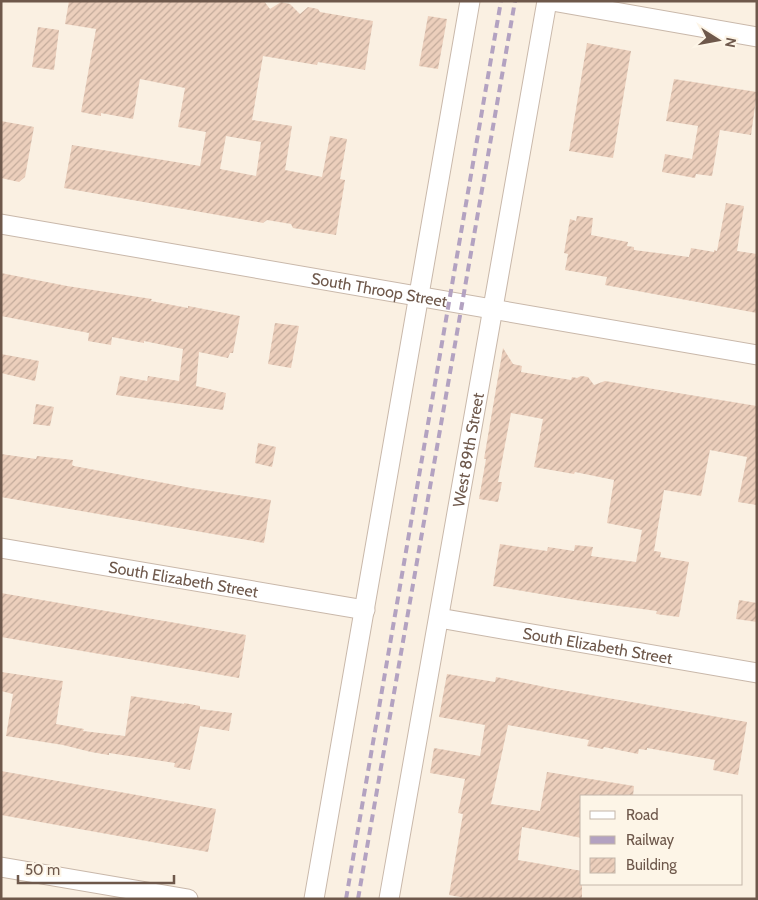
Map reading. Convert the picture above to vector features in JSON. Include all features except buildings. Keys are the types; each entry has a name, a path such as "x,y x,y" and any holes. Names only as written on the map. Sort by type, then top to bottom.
{"street":[{"path":"314,899 470,1"},
{"name":"West 89th Street","path":"389,899 547,1"},
{"path":"552,1 757,37"},
{"name":"South Throop Street","path":"1,224 757,355"},
{"name":"South Elizabeth Street","path":"1,548 365,610"},
{"name":"South Elizabeth Street","path":"439,618 757,674"},
{"path":"1,866 188,899"}],"railway":[{"path":"346,899 501,1"},
{"path":"358,899 515,1"}]}
